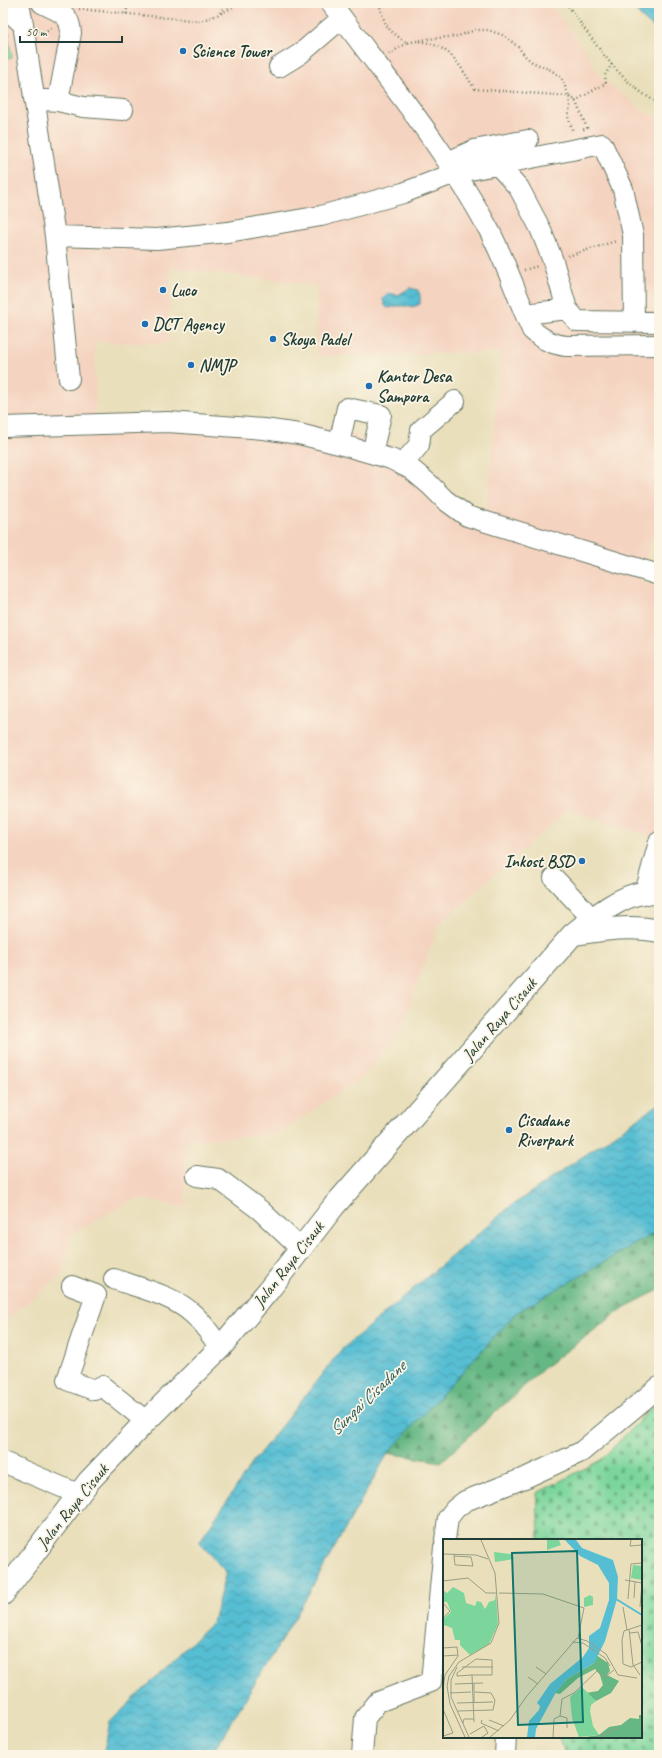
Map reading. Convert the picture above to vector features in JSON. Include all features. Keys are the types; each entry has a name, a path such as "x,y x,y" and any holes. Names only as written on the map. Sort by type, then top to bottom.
{"main road":[{"name":"Jalan Raya Cisauk","path":"3,1594 89,1481 146,1421 220,1348 268,1291 334,1206 573,934 597,924 624,899 635,894 652,894"},
{"name":"Jalan Raya Cisauk","path":"597,924 659,931"}],"street":[{"path":"20,3 54,236 69,380"},
{"path":"42,3 66,16 71,23 71,33 58,101"},
{"path":"3,6 24,29"},
{"path":"279,67 300,54 340,9 375,63 452,167 488,229 510,274 532,330 542,339 551,344 566,346 659,346"},
{"path":"34,99 58,101 83,107 123,110"},
{"path":"54,236 157,239 228,232 321,216 403,193 452,167 474,150 528,140"},
{"path":"452,167 498,164 602,144 623,189 633,235 634,322"},
{"path":"498,164 519,188 540,228 553,261 567,309 577,321 659,322"},
{"path":"525,314 567,309"},
{"path":"402,465 419,445 420,430 455,401"},
{"path":"339,444 347,408 381,415 372,453"},
{"path":"3,427 168,422 264,429 299,434 372,453 402,465 429,484 445,500 467,516 659,575"},
{"path":"652,894 659,842"},
{"path":"554,878 597,924"},
{"path":"197,1176 218,1179 224,1183 260,1210 300,1248"},
{"path":"114,1279 161,1296 186,1308 204,1325 220,1348"},
{"path":"72,1286 96,1296 67,1380 94,1390 102,1386 146,1421"},
{"path":"445,1539 448,1518 455,1509 465,1501 527,1477 581,1452 659,1387"},
{"path":"3,1462 78,1494"},
{"path":"362,1755 365,1718 378,1702 438,1683 443,1570"},
{"path":"505,1755 506,1738"}],"path":[{"path":"126,14 128,3"},
{"path":"220,14 227,3"},
{"path":"3,36 24,29 47,31 76,8 200,21 220,14 240,3"},
{"path":"379,3 386,26 391,33 407,43"},
{"path":"566,3 612,64 638,89 659,103"},
{"path":"375,63 407,43 427,39 458,36 475,30 488,30 505,36 532,62 552,70 561,77 569,96 570,106 568,117 572,132"},
{"path":"418,41 440,46 448,51 476,89 569,96 575,102 587,128"},
{"path":"575,102 606,83 605,75 612,64"},
{"path":"510,274 633,235"}],"shaded area":[{"path":"3,3 545,3 555,10 586,51 600,77 645,112 659,118 659,515 644,565 641,581 659,585 659,824 655,838 569,809 438,925 400,1033 363,1076 280,1133 185,1141 186,1208 136,1198 72,1234 62,1275 4,1321","holes":["171,268 316,285 317,356 501,352 486,514 464,505 387,443 310,424 184,412 95,417 95,342 168,343"]}],"green space":[{"path":"3,16 12,58 3,59"},
{"path":"659,1230 659,1290 625,1307 545,1367 441,1462 388,1453 516,1313"},
{"path":"659,1400 659,1755 565,1755 560,1738 642,1738 642,1539 539,1539 537,1493 601,1460"}],"water":[{"path":"630,3 659,3 659,32 641,17"},
{"path":"410,288 418,290 420,295 420,304 387,308 384,304 383,299 388,293 398,295"},
{"name":"Sungai Cisadane","path":"659,1104 659,1230 516,1313 388,1453 296,1616 211,1755 103,1755 110,1722 213,1622 226,1572 199,1542 256,1458 341,1350 511,1206"}],"place":[{"name":"Science Tower","path":"183,51"},
{"name":"Luco","path":"163,290"},
{"name":"DCT Agency","path":"145,324"},
{"name":"Skoya Padel","path":"273,339"},
{"name":"NMJP","path":"191,365"},
{"name":"Kantor Desa Sampora","path":"369,386"},
{"name":"Inkost BSD","path":"582,861"},
{"name":"Cisadane Riverpark","path":"509,1130"}]}
